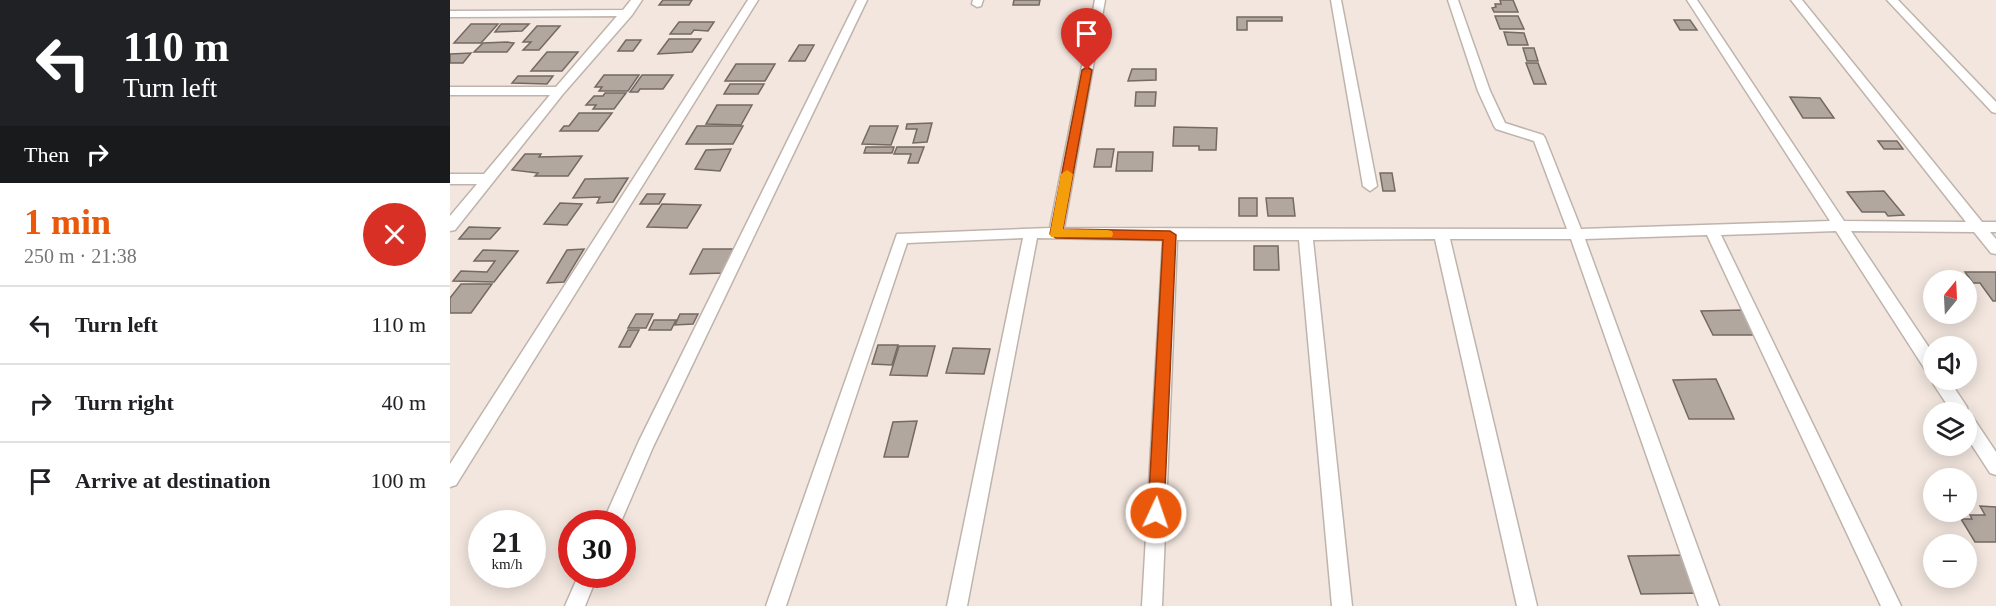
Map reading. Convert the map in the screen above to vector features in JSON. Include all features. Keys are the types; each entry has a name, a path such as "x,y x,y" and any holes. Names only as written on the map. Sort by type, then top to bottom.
{"street":[{"path":"450,226 559,91 637,0"},
{"path":"450,479 753,0"},
{"path":"617,510 645,446 862,0"},
{"path":"1056,234 1100,0"},
{"path":"1336,0 1370,186"},
{"path":"1453,0 1484,92 1500,126 1539,138 1576,234 1709,606"},
{"path":"1692,0 1923,352"},
{"path":"1796,0 1996,249"},
{"path":"1892,0 1996,109"},
{"path":"450,14 628,13"},
{"path":"450,91 559,91"},
{"path":"450,179 488,179"},
{"path":"776,606 902,238 1031,233 1576,234 1842,226 1996,227"},
{"path":"1712,231 1891,606"},
{"path":"957,606 1031,233"},
{"path":"1441,233 1527,606"},
{"path":"1306,234 1342,606"},
{"path":"1152,606 1170,235"},
{"path":"1977,438 1996,467"},
{"path":"574,606 582,588"}],"building":[{"path":"663,0 692,0 689,5 659,5"},
{"path":"1014,0 1040,0 1039,5 1013,5"},
{"path":"1500,0 1513,0 1518,12 1494,12 1492,8 1496,7 1495,4 1501,4"},
{"path":"1495,16 1518,16 1524,29 1500,29"},
{"path":"1237,17 1282,17 1282,21 1247,21 1247,30 1237,30"},
{"path":"1674,20 1690,20 1697,30 1680,30"},
{"path":"679,22 714,22 708,31 694,30 691,34 670,34"},
{"path":"471,24 498,24 481,43 454,43"},
{"path":"501,24 529,24 522,31 495,32"},
{"path":"537,26 560,26 539,50 523,50 531,42 523,42"},
{"path":"1504,32 1524,33 1528,45 1508,45"},
{"path":"669,39 701,39 692,52 658,54"},
{"path":"626,40 641,40 633,51 618,51"},
{"path":"483,43 514,43 507,52 474,52"},
{"path":"799,45 814,45 805,61 789,61"},
{"path":"1523,48 1534,48 1538,61 1527,61"},
{"path":"547,52 578,52 562,71 531,71"},
{"path":"471,53 463,63 450,63 450,54"},
{"path":"1526,63 1538,63 1546,84 1534,84"},
{"path":"736,64 775,64 765,81 725,81"},
{"path":"1132,69 1156,69 1156,80 1128,81"},
{"path":"604,75 639,75 628,91 599,91 602,87 595,87"},
{"path":"642,75 673,75 663,89 640,89 638,92 630,92"},
{"path":"518,76 553,76 547,84 512,83"},
{"path":"730,84 764,84 758,94 724,94"},
{"path":"1136,92 1156,92 1155,106 1135,106"},
{"path":"605,93 626,93 614,109 593,109 596,105 586,105 594,96 603,96"},
{"path":"1790,97 1820,98 1834,118 1803,118"},
{"path":"717,105 752,105 741,125 706,124"},
{"path":"579,113 612,113 598,131 560,131 564,126 569,126"},
{"path":"932,123 927,142 913,143 917,129 906,129 907,124"},
{"path":"697,126 743,126 733,144 686,144"},
{"path":"870,126 898,126 891,145 862,144"},
{"path":"1174,127 1217,128 1216,150 1199,150 1199,146 1173,146"},
{"path":"1878,141 1897,141 1903,149 1884,149"},
{"path":"866,147 894,147 892,153 864,153"},
{"path":"897,147 924,147 918,163 908,163 911,154 894,154"},
{"path":"731,149 720,171 695,169 706,150"},
{"path":"1097,149 1114,149 1111,167 1094,167"},
{"path":"1118,152 1153,152 1152,171 1116,171"},
{"path":"525,154 541,154 539,157 582,156 568,176 535,176 538,173 512,170"},
{"path":"1380,173 1392,173 1395,191 1383,191"},
{"path":"628,178 613,202 597,203 600,197 573,198 585,179"},
{"path":"1884,191 1904,215 1888,216 1885,212 1862,212 1847,192"},
{"path":"647,194 665,194 659,204 640,204"},
{"path":"1239,198 1257,198 1257,216 1239,216"},
{"path":"1266,198 1293,198 1295,216 1268,216"},
{"path":"560,203 582,204 567,225 544,224"},
{"path":"662,204 701,205 687,228 647,227"},
{"path":"469,227 500,228 490,239 459,239"},
{"path":"1254,246 1278,246 1279,270 1254,270"},
{"path":"584,249 564,282 547,283 567,250"},
{"path":"703,249 737,249 725,273 690,274"},
{"path":"483,250 518,251 494,282 453,281 461,271 487,272 495,261 474,261"},
{"path":"1977,272 1996,272 1996,301 1993,301 1980,283 1977,283"},
{"path":"461,284 492,284 471,313 450,313 450,298"},
{"path":"1744,310 1757,335 1713,335 1701,311"},
{"path":"636,314 653,314 646,328 628,328"},
{"path":"680,314 698,314 693,324 675,325"},
{"path":"654,320 676,320 671,330 649,330"},
{"path":"628,330 639,330 630,347 619,347"},
{"path":"878,345 898,345 892,365 872,364"},
{"path":"899,346 935,346 927,376 890,375"},
{"path":"953,348 990,349 984,374 946,373"},
{"path":"1716,379 1734,419 1689,419 1673,380"},
{"path":"917,421 908,457 884,457 893,422"},
{"path":"1980,506 1996,507 1996,542 1977,542 1977,534 1970,534 1963,522 1977,522 1977,515 1985,515"},
{"path":"1689,555 1704,593 1641,594 1628,556"}],"slow traffic":[{"path":"1067,174 1056,234 1107,234"}],"route":[{"path":"1087,70 1056,234 1170,235 1156,513"}]}
